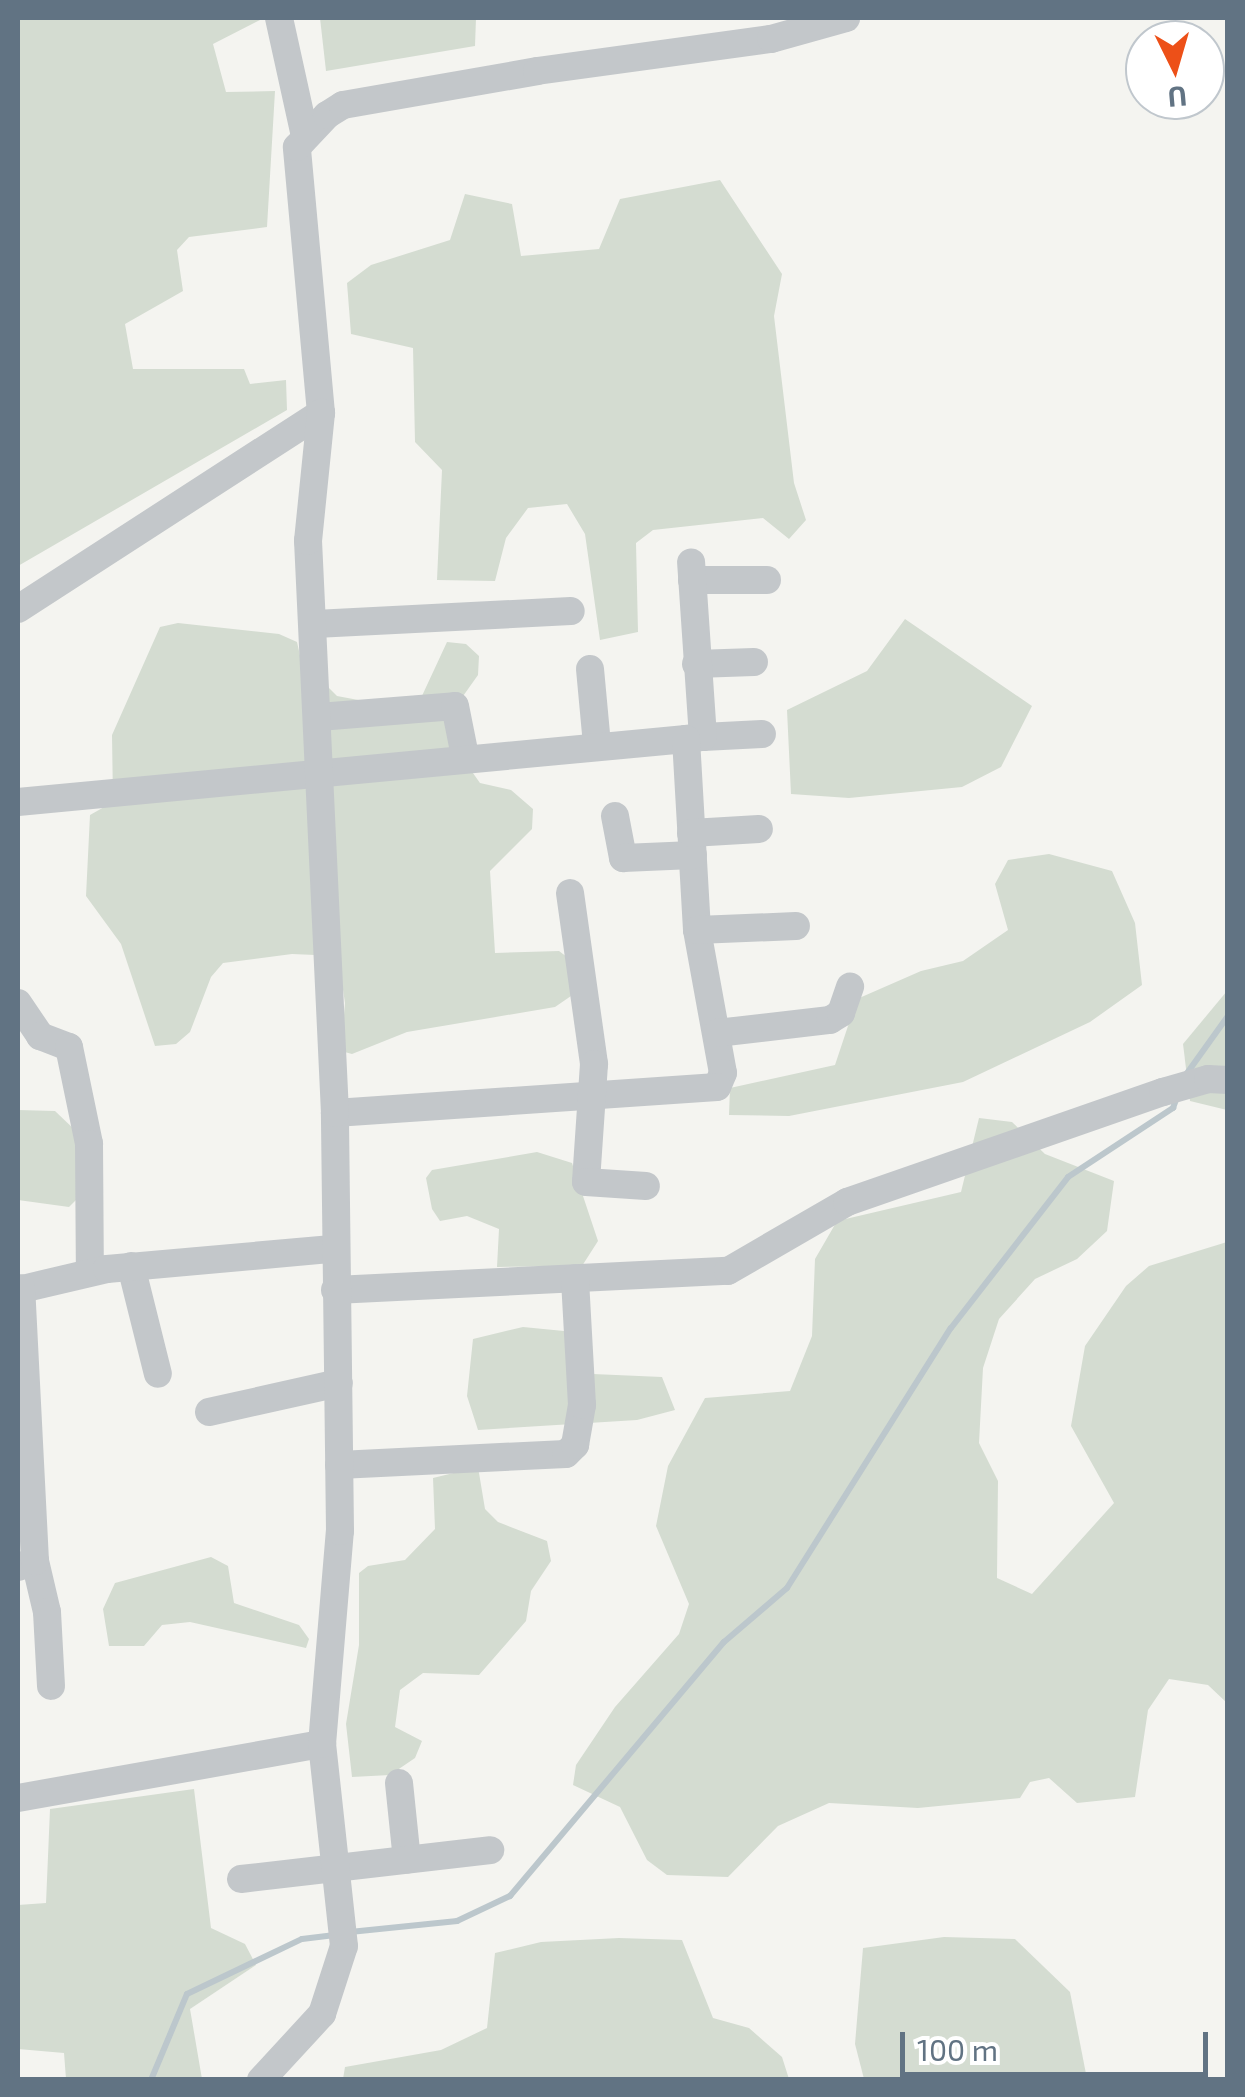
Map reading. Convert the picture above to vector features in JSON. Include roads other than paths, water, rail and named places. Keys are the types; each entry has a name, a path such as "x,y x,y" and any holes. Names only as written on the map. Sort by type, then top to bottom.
{"street":[{"path":"279,18 304,132"},
{"path":"261,2080 322,2014 344,1946 344,1917 322,1744 339,1465 340,1384 332,1249 335,1113 322,772 308,541 321,413 297,147 304,132 343,105 771,39 846,18"},
{"path":"18,609 321,413"},
{"path":"335,1113 594,1098 717,1086 723,1073 697,930 692,844 696,664 691,571 767,580"},
{"path":"315,624 571,611"},
{"path":"696,664 754,662"},
{"path":"590,669 597,744"},
{"path":"319,717 455,706 465,756"},
{"path":"18,802 465,756 762,734"},
{"path":"616,816 623,858 759,829"},
{"path":"570,893 594,1098 587,1186 646,1186"},
{"path":"697,930 796,926"},
{"path":"717,1033 830,1020 841,1012 850,988"},
{"path":"18,1003 40,1036 69,1047 89,1144 90,1272"},
{"path":"335,1290 728,1271 848,1202 1163,1092 1192,1083 1228,1080"},
{"path":"51,1686 47,1612 26,1564 19,1289 131,1266 332,1249"},
{"path":"131,1266 158,1374"},
{"path":"339,1465 566,1454 575,1445 582,1404 575,1278"},
{"path":"209,1412 340,1384"},
{"path":"18,1798 322,1744"},
{"path":"399,1782 407,1860"},
{"path":"241,1879 490,1850"}],"waterway":[{"path":"1185,1076 1228,1016"},
{"path":"350,1932 457,1921 510,1896 724,1642 787,1588 951,1328 1068,1177 1173,1108 1177,1097"},
{"path":"151,2080 187,1994 302,1939 333,1935"}]}
